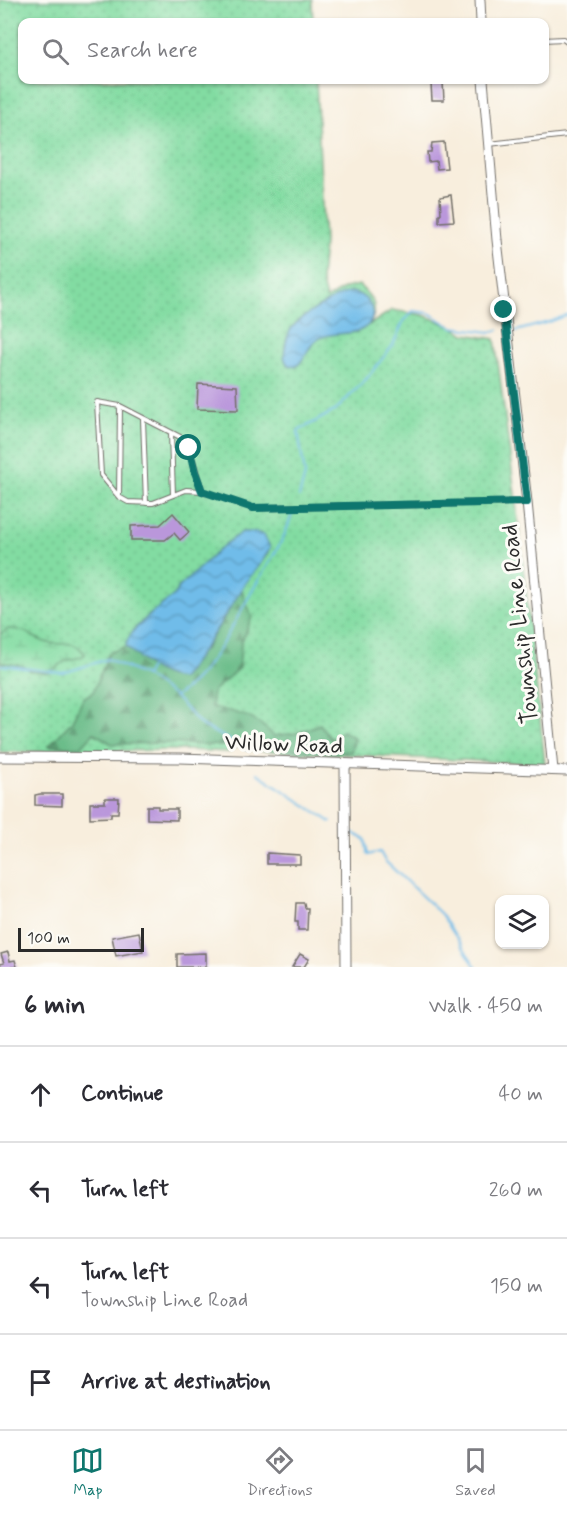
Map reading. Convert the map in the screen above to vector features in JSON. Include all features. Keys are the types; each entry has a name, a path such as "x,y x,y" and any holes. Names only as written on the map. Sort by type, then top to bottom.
{"street":[{"path":"480,0 481,18"},
{"name":"Township Line Road","path":"483,84 505,320 527,502 553,770"},
{"name":"Willow Road","path":"0,757 180,758 567,771"},
{"path":"345,765 346,967"}],"lane":[{"path":"549,40 563,39 567,42"},
{"path":"488,144 567,135"},
{"path":"202,491 184,439 120,406 97,402 101,475 119,497 128,502 146,503 186,490 202,491 253,508 527,502"},
{"path":"119,497 120,406"},
{"path":"143,419 146,503"},
{"path":"171,434 173,495"}],"green space":[{"path":"0,0 312,0 313,18 18,18 18,84 316,84 324,242 321,279 326,299 345,288 359,285 373,303 374,313 369,325 392,310 423,315 465,334 495,339 545,764 248,750 237,744 230,752 185,750 0,752"},
{"path":"241,589 252,617 241,644 239,668 213,691 211,707 253,719 274,736 297,733 320,724 331,739 342,731 355,738 351,752 168,743 112,744 94,733 81,747 49,746 72,721 83,698 93,692 109,653 126,646 150,667 205,649"},
{"path":"8,629 24,631 51,644 76,645 85,654 65,661 49,673 31,671 23,666 0,662 0,635"}],"water":[{"path":"351,292 364,298 372,308 373,314 367,326 357,332 320,338 296,367 288,365 284,352 291,329 295,324 319,307"},
{"path":"242,532 256,532 264,535 270,547 205,647 181,679 165,675 151,667 126,646 132,632 175,594 178,588 225,544"}],"building":[{"path":"431,84 443,84 444,100 432,100"},
{"path":"444,142 447,168 437,169 436,161 428,162 427,152 431,152 432,143"},
{"path":"451,195 454,221 439,222 440,197"},
{"path":"198,384 237,386 238,410 197,409"},
{"path":"173,513 189,532 180,540 174,533 165,540 131,540 131,526 160,525"},
{"path":"62,794 62,806 35,805 35,795"},
{"path":"105,798 119,798 118,813 111,813 111,817 90,818 90,803 105,803"},
{"path":"147,806 158,806 158,809 177,809 177,820 147,819"},
{"path":"267,853 300,855 300,864 267,864"},
{"path":"296,903 304,903 305,908 308,908 307,930 298,930 298,922 295,922"},
{"path":"139,932 143,951 116,956 112,937"},
{"path":"8,952 10,961 15,960 17,967 0,967 0,964 4,963 1,954"},
{"path":"206,953 206,967 177,967 177,954"},
{"path":"300,954 309,959 304,967 292,967"}],"waterway":[{"path":"299,497 305,475 298,431 336,410 368,377 393,345 403,322 413,311 429,313 452,327 490,332 498,330"},
{"path":"516,331 567,315"},
{"path":"175,697 201,674 221,646 282,541 292,512"},
{"path":"0,665 63,673 108,659 145,676"},
{"path":"150,667 145,676 175,697 201,725 248,750"},
{"path":"257,773 331,822"},
{"path":"351,832 365,839 368,855 380,852 385,861 441,914 476,967"}],"route":[{"path":"189,448 202,491 253,508 527,502 504,310"}]}
